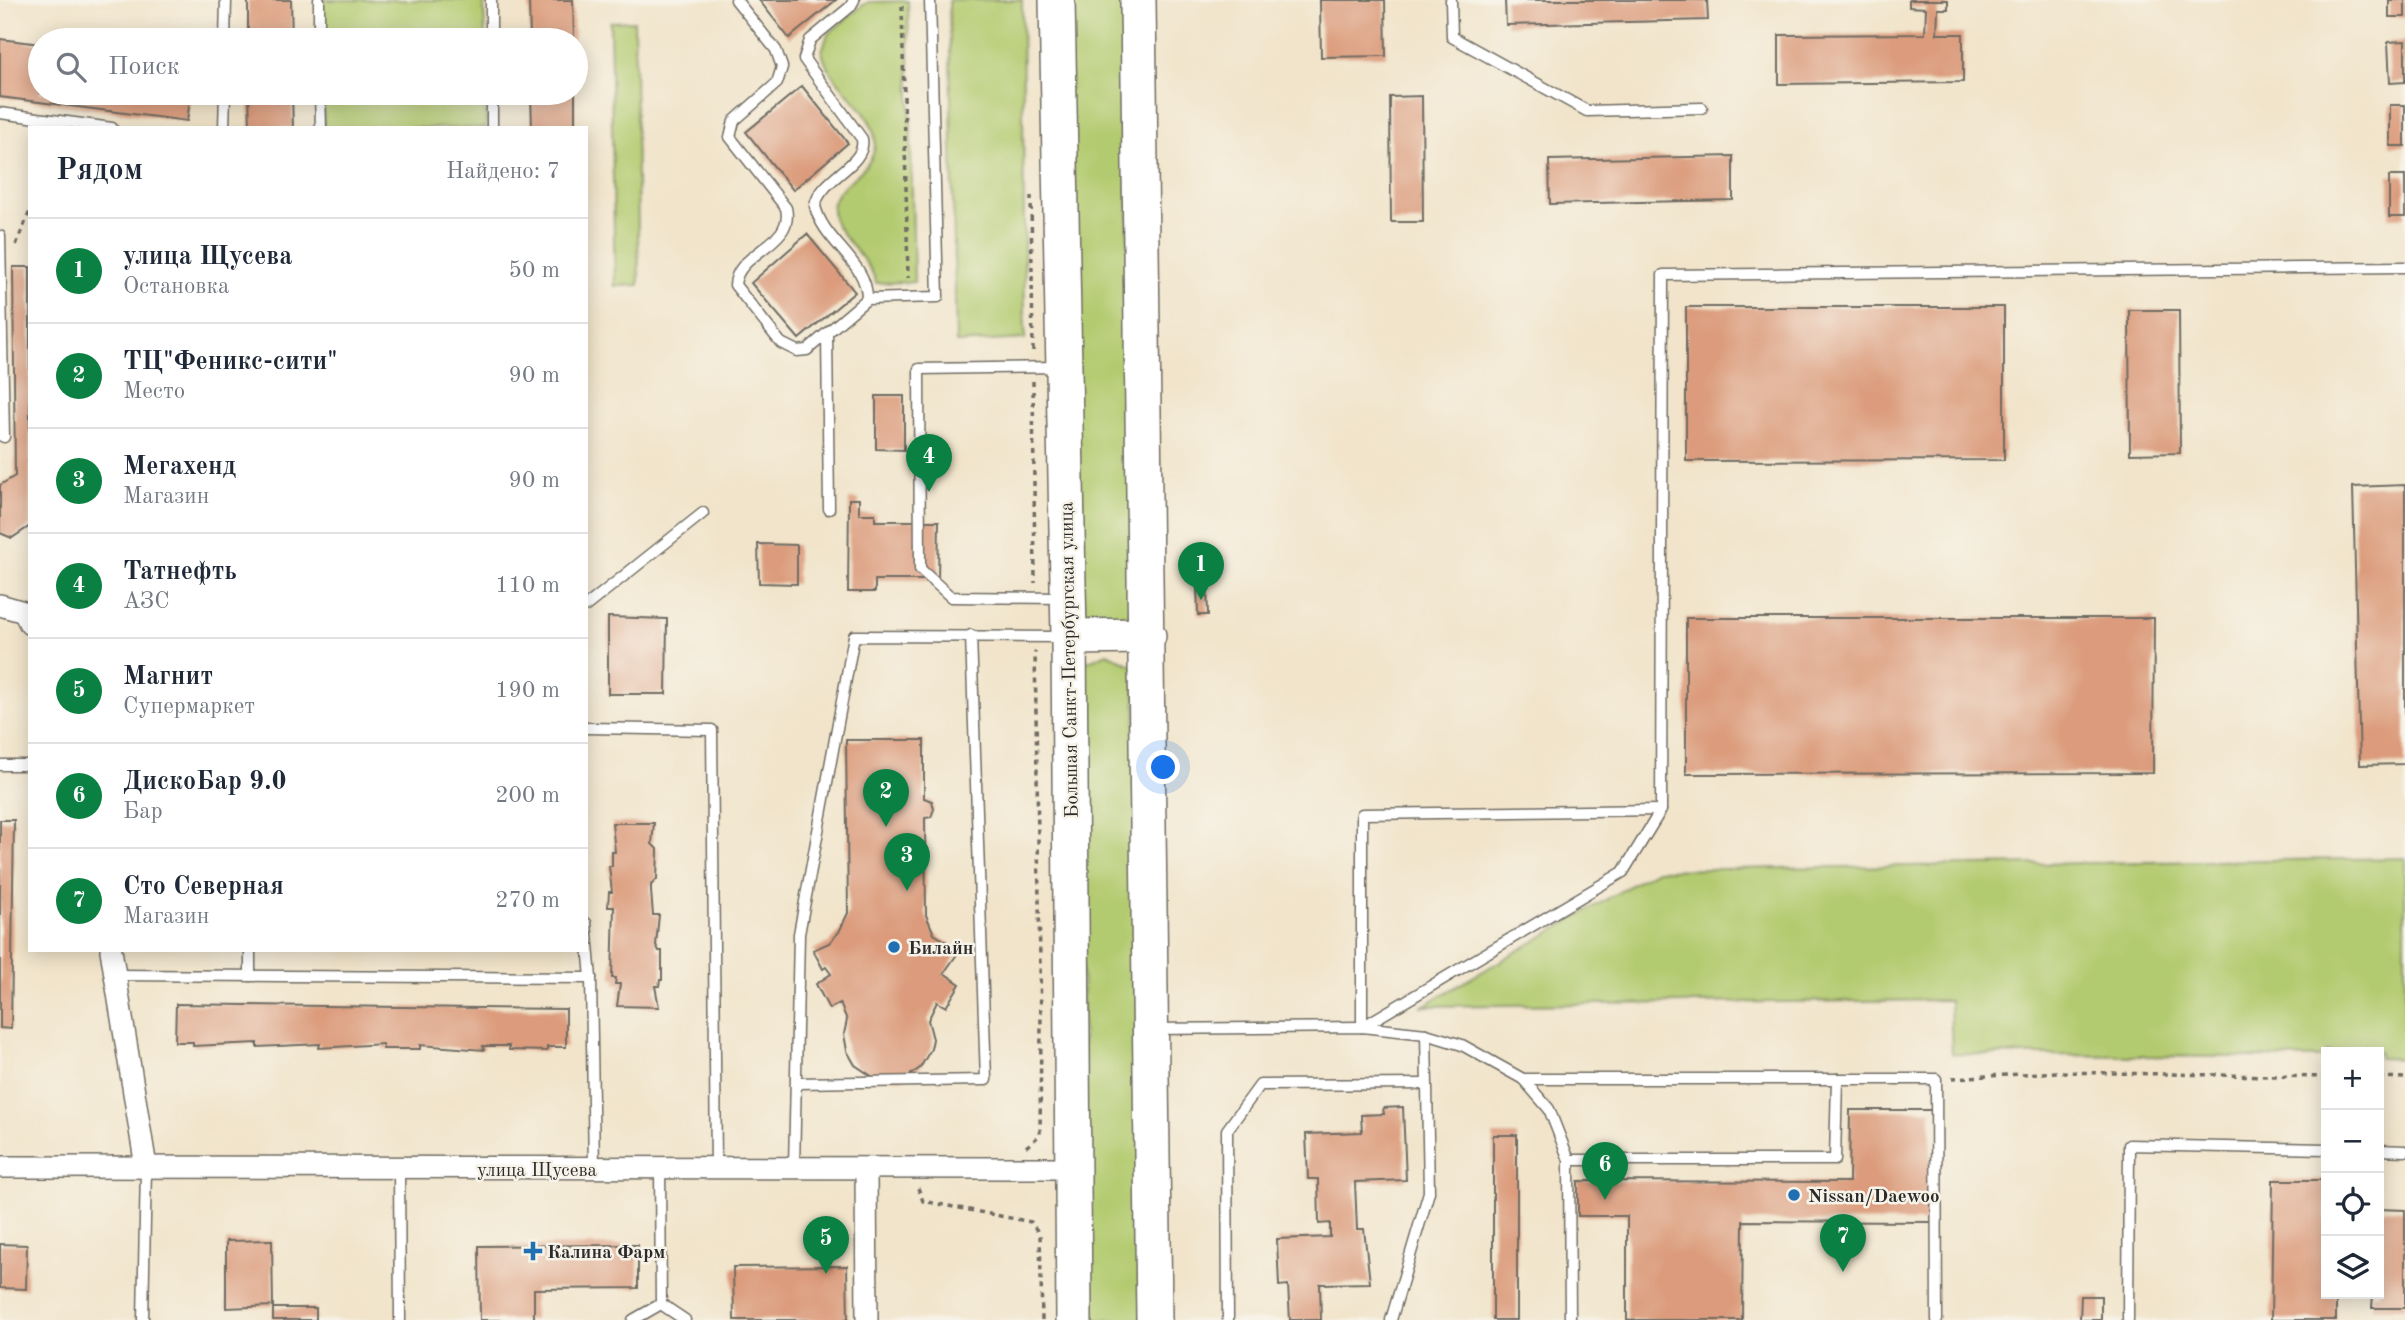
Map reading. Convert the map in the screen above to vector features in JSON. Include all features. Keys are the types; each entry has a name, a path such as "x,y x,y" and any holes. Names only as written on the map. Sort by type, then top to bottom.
{"main road":[{"name":"Большая Санкт-Петербургская улица","path":"1057,0 1048,368 1052,598 1069,637 1074,1320"},
{"path":"1138,0 1148,636 1154,1320"},
{"path":"1069,637 1148,636"}],"street":[{"path":"0,605 24,612 28,620"},
{"path":"111,952 146,1167"},
{"name":"улица Щусева","path":"0,1167 1073,1168"},
{"path":"866,1169 867,1320"}],"lane":[{"path":"225,28 226,0"},
{"path":"319,0 319,28"},
{"path":"491,0 491,28"},
{"path":"737,0 776,50 782,67 776,83 734,121 730,136 786,208 788,216 783,230 740,270 735,285 781,343 791,350 807,350 867,299 938,297 930,0"},
{"path":"854,0 850,7 810,40 806,46 804,60 862,139 863,145 858,157 824,188 815,206 822,227 864,279 867,299"},
{"path":"1451,0 1452,37 1587,111 1702,108"},
{"path":"224,126 225,105"},
{"path":"320,105 321,126"},
{"path":"492,105 492,126"},
{"path":"0,113 98,126"},
{"path":"0,236 4,437 0,435"},
{"path":"1362,1027 1623,872 1661,810 1663,275 2405,267"},
{"path":"827,334 829,509"},
{"path":"1048,368 919,369 920,569 951,597 1052,598"},
{"path":"588,604 703,513"},
{"path":"798,1083 986,1080 971,635"},
{"path":"794,1168 798,1083 799,934 854,636 1069,637"},
{"path":"588,727 712,730 716,1168"},
{"path":"0,765 28,765"},
{"path":"1362,1027 1362,814 1661,810"},
{"path":"588,945 591,978 594,1169"},
{"path":"250,952 250,976"},
{"path":"116,975 591,978"},
{"path":"1152,1029 1362,1027 1426,1034 1462,1045 1523,1079 1549,1109 1569,1160 1570,1320"},
{"path":"1391,1320 1429,1192 1426,1034"},
{"path":"1523,1079 1936,1079 1937,1320"},
{"path":"1569,1160 1835,1160 1837,1079"},
{"path":"1228,1320 1227,1130 1260,1085 1426,1084"},
{"path":"2129,1320 2129,1145 2321,1149"},
{"path":"2384,1150 2405,1151"},
{"path":"143,1320 146,1167"},
{"path":"399,1168 400,1320"},
{"path":"660,1168 661,1304"},
{"path":"633,1320 661,1304"},
{"path":"661,1304 685,1320"}],"path":[{"path":"902,6 908,278"},
{"path":"1030,189 1048,368 1052,598"},
{"path":"1023,1150 1040,1135 1041,1025 1035,636"},
{"path":"1936,1079 2058,1072 2321,1077"},
{"path":"2384,1077 2405,1078"},
{"path":"914,1169 923,1201 1031,1222 1040,1235 1042,1320"}],"green space":[{"path":"322,0 484,0 485,28 322,28"},
{"path":"949,0 1022,0 1025,339 956,343"},
{"path":"1066,0 1125,0 1134,612 1105,623 1076,612"},
{"path":"908,1 914,282 876,283 867,264 838,227 832,210 834,199 840,191 871,158 875,147 874,133 863,112 832,73 822,51 828,34 863,5 869,2"},
{"path":"634,21 639,285 615,286 610,22"},
{"path":"323,105 485,105 486,126 324,126"},
{"path":"1107,653 1135,667 1143,1320 1085,1320 1080,665"},
{"path":"2405,858 2405,1059 2384,1058 2384,1047 2321,1047 2321,1058 1952,1054 1950,1000 1423,1006 1657,870"}],"building":[{"path":"248,0 291,0 292,28 248,28"},
{"path":"529,0 573,0 574,28 530,28"},
{"path":"759,0 836,0 789,38"},
{"path":"1320,0 1385,0 1386,56 1321,57"},
{"path":"1505,0 1707,0 1708,20 1506,25"},
{"path":"1909,0 1948,0 1948,9 1938,9 1937,34 1963,34 1963,82 1779,84 1779,35 1925,34 1926,8 1909,7"},
{"path":"2389,0 2405,0 2405,17 2389,17"},
{"path":"0,39 28,42 28,101 0,97"},
{"path":"2405,41 2405,82 2390,83 2388,42"},
{"path":"802,86 848,143 793,190 746,132"},
{"path":"1422,96 1423,222 1391,222 1390,97"},
{"path":"62,105 189,105 187,121"},
{"path":"249,105 292,105 293,126 250,126"},
{"path":"531,105 575,105 575,126 532,126"},
{"path":"2390,105 2405,105 2405,146 2390,146"},
{"path":"1733,156 1733,200 1550,204 1549,160"},
{"path":"2389,176 2405,176 2405,217 2389,217"},
{"path":"807,234 855,292 799,339 751,283"},
{"path":"13,267 28,267 28,527 12,538 0,533 0,485 15,476"},
{"path":"1686,307 2004,307 2004,460 1686,461"},
{"path":"2129,310 2179,310 2180,453 2130,454"},
{"path":"876,396 904,396 904,450 876,449"},
{"path":"2405,485 2405,764 2360,765 2353,487"},
{"path":"849,499 859,499 859,514 875,514 875,521 939,521 938,580 875,580 875,592 848,592"},
{"path":"758,544 797,545 797,584 759,583"},
{"path":"1197,586 1207,586 1208,615 1198,615"},
{"path":"608,617 667,619 666,694 608,694"},
{"path":"1686,618 2154,618 2153,773 1686,774"},
{"path":"846,740 924,740 924,798 932,801 934,809 931,817 925,818 926,915 934,934 960,950 944,973 960,984 946,1007 937,1002 928,1020 933,1039 931,1049 920,1068 904,1079 873,1077 855,1065 847,1051 844,1034 847,1020 840,1003 829,1009 816,984 831,974 826,967 823,969 813,950 829,943 839,932 848,913"},
{"path":"0,820 14,820 11,1029 0,1028"},
{"path":"612,823 654,823 652,844 658,850 657,879 651,885 651,891 653,915 659,915 656,945 659,951 662,951 662,980 659,986 655,986 659,1007 617,1006 620,984 615,984 616,978 612,978 614,907 608,907 609,892 612,892 609,866 612,866 612,852 615,852"},
{"path":"176,1004 566,1009 566,1047 547,1047 547,1051 509,1050 509,1046 483,1046 484,1050 420,1045 420,1049 383,1049 383,1044 319,1048 320,1044 193,1046 193,1042 175,1042"},
{"path":"1403,1107 1406,1180 1355,1182 1357,1229 1364,1229 1370,1283 1320,1284 1321,1320 1290,1320 1288,1285 1279,1286 1277,1239 1330,1237 1330,1223 1319,1224 1318,1179 1308,1179 1306,1134 1362,1132 1361,1115 1384,1114 1383,1108"},
{"path":"1850,1110 1931,1110 1931,1222 1743,1221 1742,1320 1627,1320 1627,1216 1578,1216 1578,1181 1849,1182"},
{"path":"1493,1135 1517,1135 1517,1320 1493,1320"},
{"path":"2273,1180 2321,1180 2321,1299 2336,1299 2336,1320 2271,1320"},
{"path":"2384,1209 2405,1210 2405,1308 2372,1308 2373,1299 2384,1299"},
{"path":"272,1240 273,1306 226,1308 226,1241"},
{"path":"0,1244 27,1245 26,1289 0,1288"},
{"path":"638,1245 638,1288 534,1289 534,1320 480,1320 479,1246"},
{"path":"847,1266 848,1320 734,1320 733,1267"},
{"path":"2081,1296 2101,1296 2101,1320 2080,1320"},
{"path":"273,1308 316,1308 316,1320 273,1320"}],"place":[{"name":"Татнефть","path":"929,492"},
{"name":"улица Щусева","path":"1201,600"},
{"name":"ТЦ\"Феникс-сити\"","path":"886,827"},
{"name":"Мегахенд","path":"907,891"},
{"name":"Билайн","path":"894,947"},
{"name":"Nissan/Daewoo","path":"1794,1195"},
{"name":"ДискоБар 9.0","path":"1605,1200"},
{"name":"Калина Фарм","path":"533,1251"},
{"name":"Сто Северная","path":"1843,1272"},
{"name":"Магнит","path":"826,1274"}]}
